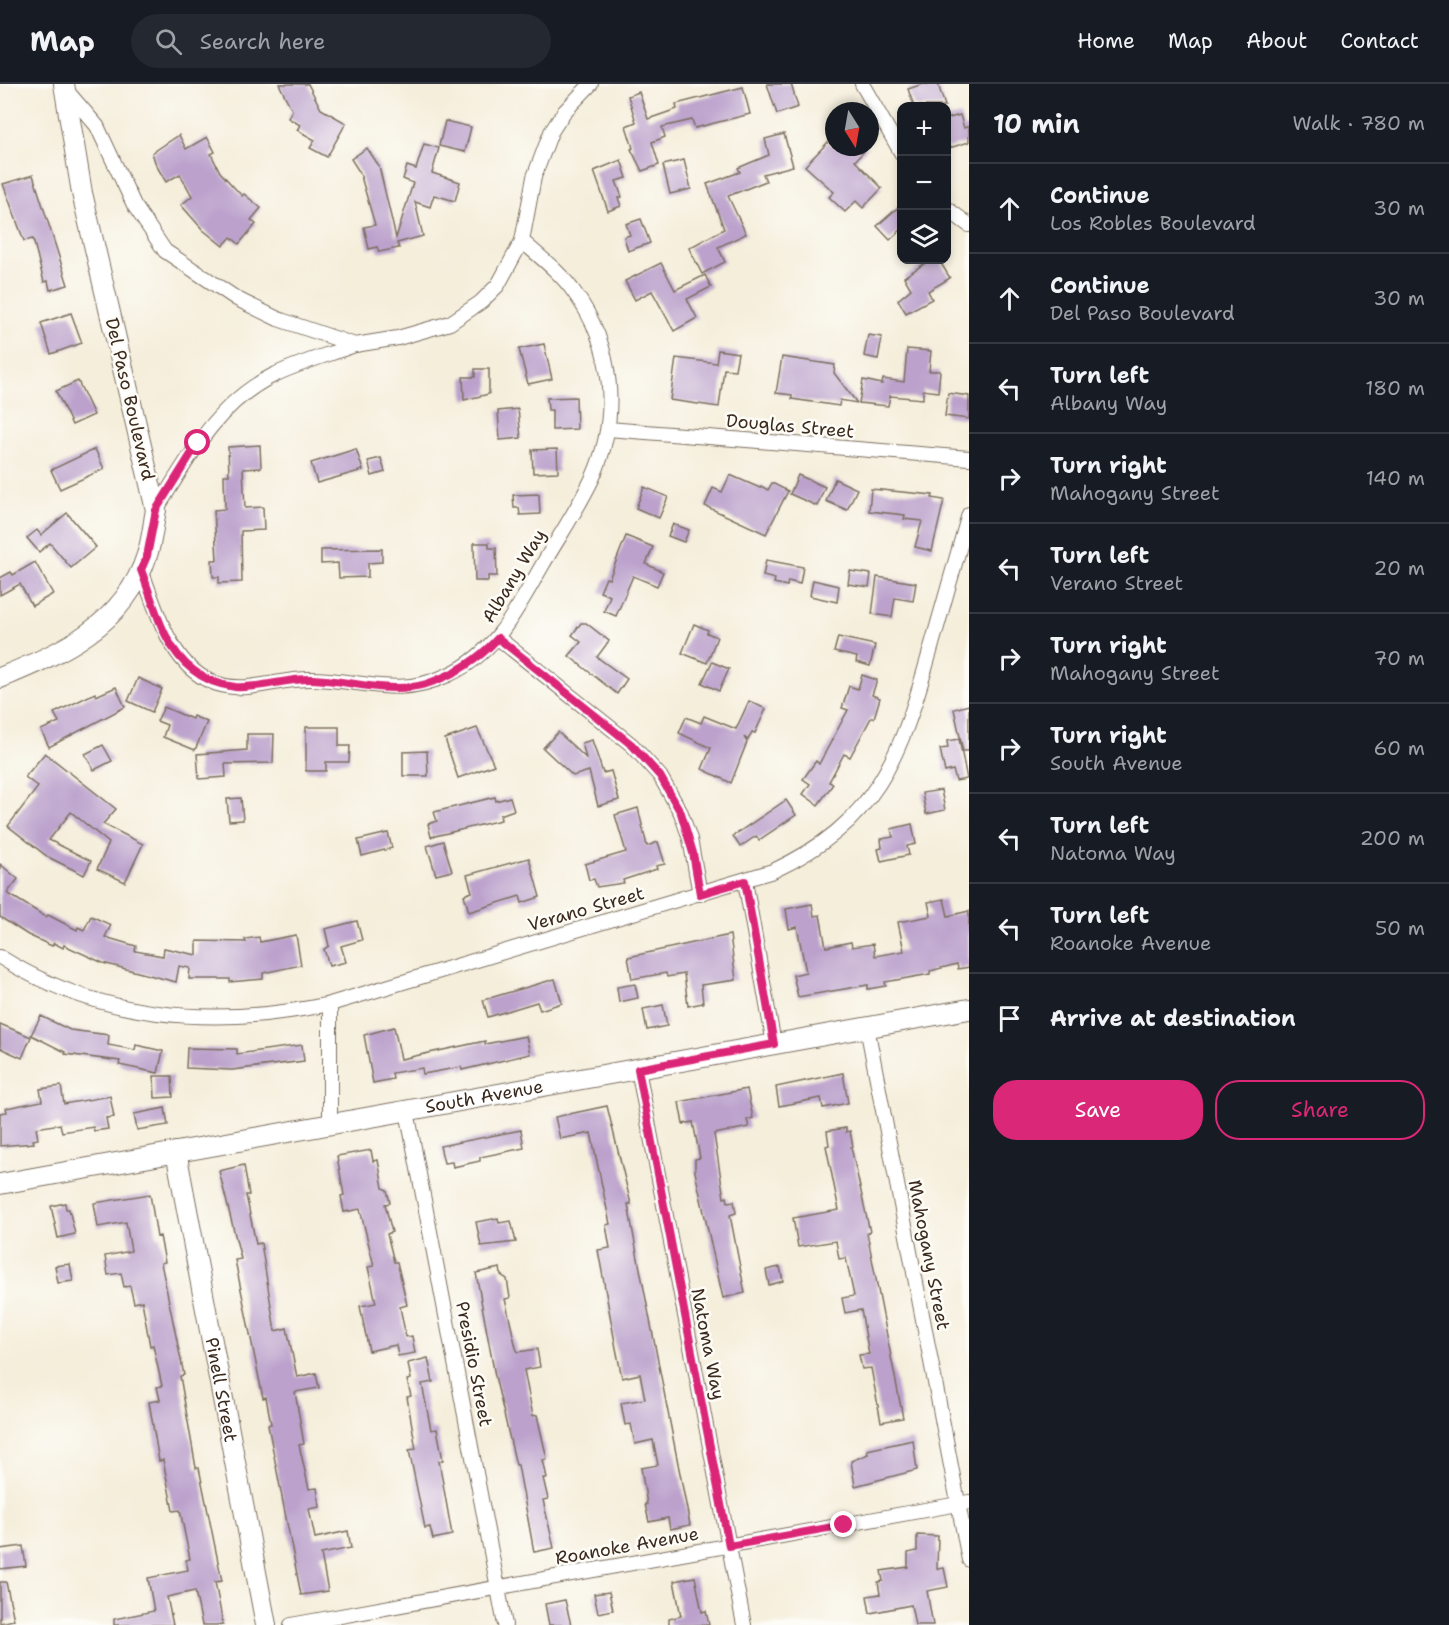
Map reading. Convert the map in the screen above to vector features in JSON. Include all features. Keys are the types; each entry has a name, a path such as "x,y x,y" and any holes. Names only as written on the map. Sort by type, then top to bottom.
{"street":[{"path":"156,510 198,443 230,404 272,375 355,345 426,332 461,317 481,302 498,285 512,264 522,241 541,153 564,112 591,84"},
{"path":"862,84 897,145"},
{"path":"64,86 97,126 134,205 165,252 237,299 278,319 355,345"},
{"name":"Del Paso Boulevard","path":"0,678 59,653 92,632 127,593 141,570 147,556 156,510 82,193 64,86"},
{"path":"949,210 969,225"},
{"name":"Albany Way","path":"141,570 177,654 202,677 224,685 247,687 311,679 387,688 413,687 448,675 470,663 498,638 588,488 602,453 608,429 610,396 608,372 595,327 574,291 522,241"},
{"name":"Douglas Street","path":"608,429 969,458"},
{"name":"Verano Street","path":"0,957 54,985 96,1000 162,1014 213,1019 257,1017 330,1004 745,881 795,861 837,832 861,808 891,765 911,716 969,514"},
{"path":"498,638 632,745 660,776 681,813 687,830 700,894"},
{"path":"745,881 774,1044"},
{"path":"330,1004 330,1125"},
{"name":"South Avenue","path":"0,1184 969,1009"},
{"name":"Mahogany Street","path":"867,1027 964,1503 969,1560"},
{"name":"Natoma Way","path":"638,1069 744,1625"},
{"name":"Presidio Street","path":"407,1111 505,1625"},
{"name":"Pinell Street","path":"176,1152 266,1625"},
{"name":"Roanoke Avenue","path":"291,1625 964,1503"}],"building":[{"path":"279,84 308,84 321,109 346,123 327,157 310,148 315,140 297,130 300,125 288,118 292,110"},
{"path":"767,84 791,84 798,107 777,114"},
{"path":"923,84 938,84 944,102 913,102 908,89"},
{"path":"743,87 750,114 695,128 692,120 662,127 665,137 652,142 659,165 642,171 631,149 633,148 626,126 636,122 628,96 639,92 648,119 677,109 676,104"},
{"path":"960,115 964,128 969,126 969,142 951,147 951,118"},
{"path":"445,121 471,127 465,152 439,146"},
{"path":"784,134 793,166 763,174 766,181 728,196 746,234 718,247 725,262 702,274 689,248 724,229 707,184 740,172 738,168 769,155 765,139"},
{"path":"179,135 186,149 207,137 215,152 211,154 220,172 242,196 244,194 261,208 251,220 256,224 239,244 231,237 223,246 203,230 181,205 192,196 180,174 166,182 156,165 152,153"},
{"path":"424,144 439,148 432,173 460,182 455,201 434,195 430,207 415,202 423,236 397,243 399,248 379,252 377,247 369,249 364,227 375,225 360,173 351,159 367,148 379,166 396,238 413,183 403,179 407,166 416,169"},
{"path":"825,145 825,156 860,156 855,161 882,188 863,208 856,201 845,212 829,197 834,192 805,166"},
{"path":"621,160 627,178 616,181 622,197 618,198 621,206 608,211 594,171"},
{"path":"684,160 691,189 670,194 663,165"},
{"path":"33,175 68,285 50,290 48,281 44,282 33,239 24,241 3,184"},
{"path":"897,208 897,234 890,240 877,226"},
{"path":"641,219 650,243 628,251 624,237 630,235 626,224"},
{"path":"661,263 675,290 705,275 711,287 687,299 697,318 674,331 652,291 635,300 625,281"},
{"path":"924,264 941,264 950,278 928,291 932,299 906,313 898,300 911,289 904,277"},
{"path":"71,313 82,343 51,354 41,323"},
{"path":"868,335 882,337 878,359 864,356"},
{"path":"544,344 552,379 528,384 519,349"},
{"path":"907,349 931,351 929,371 940,371 938,392 923,390 923,399 890,396 888,406 859,403 863,380 882,384 883,379 904,382"},
{"path":"718,350 738,353 735,370 724,369 719,407 670,400 676,358 716,363"},
{"path":"782,357 835,365 834,373 857,403 840,400 839,406 792,399 792,395 776,393"},
{"path":"475,369 489,369 489,394 464,400 463,377 475,377"},
{"path":"78,381 94,415 72,425 56,391"},
{"path":"948,393 969,396 969,419 945,416"},
{"path":"576,397 577,429 552,430 552,410 548,410 547,398"},
{"path":"518,409 521,438 500,440 498,411"},
{"path":"260,445 261,468 243,469 245,508 263,507 264,530 241,531 242,582 219,583 219,577 213,577 212,560 217,560 214,510 225,509 224,475 229,475 228,447"},
{"path":"95,449 104,469 60,489 51,470"},
{"path":"356,449 363,470 317,483 311,463"},
{"path":"557,449 558,472 533,473 532,450"},
{"path":"381,458 385,472 372,476 368,461"},
{"path":"730,475 760,488 761,486 768,490 772,483 788,491 766,534 705,506 713,488 722,492"},
{"path":"798,475 825,487 817,506 790,494"},
{"path":"835,479 857,489 847,510 826,501"},
{"path":"644,487 668,497 659,518 636,508"},
{"path":"871,489 933,495 932,498 944,500 932,551 915,547 922,521 904,519 905,515 869,511"},
{"path":"539,494 540,514 520,515 519,508 514,508 513,495"},
{"path":"67,513 96,547 71,568 50,543 39,552 27,538 37,530 41,535"},
{"path":"673,524 689,530 684,542 668,536"},
{"path":"626,536 653,547 646,564 663,572 657,586 633,576 616,616 604,611 610,596 600,592 606,578 609,579"},
{"path":"474,543 489,543 489,548 496,548 497,576 488,576 488,581 475,581"},
{"path":"382,549 382,562 368,563 368,577 339,578 338,563 321,564 321,550"},
{"path":"766,560 803,567 800,584 788,581 787,586 774,583 775,579 763,576"},
{"path":"35,562 53,594 32,606 20,584 0,595 0,578 11,572 13,575"},
{"path":"850,571 871,574 869,587 848,584"},
{"path":"877,577 916,583 913,601 895,598 892,617 872,614"},
{"path":"813,580 839,586 837,602 810,596"},
{"path":"581,623 586,623 609,641 597,657 627,679 617,694 569,656 581,642 572,635"},
{"path":"694,624 717,637 707,663 682,653"},
{"path":"838,637 875,645 870,666 856,662 857,657 834,652"},
{"path":"712,662 729,669 719,691 702,683"},
{"path":"862,675 877,680 872,695 880,698 874,718 871,718 850,757 844,754 829,782 833,784 818,805 803,794 810,784 803,779 816,761 819,764 848,710 842,708 849,686 858,689"},
{"path":"138,678 162,689 152,712 128,701"},
{"path":"116,687 125,707 49,747 41,730 59,722 54,713 95,693 96,696"},
{"path":"749,701 766,709 755,733 752,732 748,740 744,737 747,742 731,783 702,769 711,748 679,733 686,717 701,723 704,716 736,729"},
{"path":"969,705 969,751 963,751 954,709"},
{"path":"164,707 192,719 193,716 207,722 195,750 163,737 167,725 157,721"},
{"path":"306,727 339,727 339,746 350,746 349,762 326,762 326,771 306,771"},
{"path":"477,728 494,765 458,778 445,739"},
{"path":"558,732 586,758 582,743 592,740 603,773 611,771 619,800 598,806 589,771 573,776 543,748"},
{"path":"247,734 274,734 273,763 225,764 226,777 199,779 197,754 247,750"},
{"path":"959,739 967,779 956,781 953,770 945,772 940,749 948,748 947,741"},
{"path":"103,745 112,761 94,770 85,754"},
{"path":"427,751 428,776 403,776 403,752"},
{"path":"45,753 116,809 103,824 143,844 125,882 97,869 109,843 71,812 49,840 91,861 84,875 48,857 8,826 38,787 25,777"},
{"path":"941,790 945,810 926,814 922,793"},
{"path":"495,797 496,801 510,797 514,810 500,815 501,820 431,837 428,824 437,821 434,812"},
{"path":"241,798 243,820 229,821 227,799"},
{"path":"786,800 796,815 759,840 756,836 740,847 733,836"},
{"path":"638,808 647,846 658,842 665,864 656,866 657,869 623,880 624,883 597,887 594,879 589,880 585,864 626,852 615,815"},
{"path":"912,824 916,844 907,846 909,855 881,861 878,849 882,848 881,839 893,837 891,829"},
{"path":"388,833 392,848 362,856 358,840"},
{"path":"443,841 452,871 436,875 427,846"},
{"path":"529,858 540,897 522,903 520,896 469,912 464,895 472,892 467,875"},
{"path":"0,864 18,879 7,893 46,917 48,915 77,930 78,927 84,930 91,916 111,925 105,937 136,946 135,951 163,956 164,948 197,955 197,941 246,942 245,939 259,937 260,942 296,935 301,965 263,973 263,979 230,982 230,979 189,979 190,968 179,966 176,982 103,963 64,945 63,948 54,943 52,946 28,935 0,917"},
{"path":"944,899 948,916 969,911 969,967 958,969 957,964 930,971 930,974 885,982 886,986 868,989 868,985 798,997 793,975 806,972 797,927 789,929 786,909 812,904 814,916 820,915 826,947 851,942 852,947 873,944 875,956 904,951 898,922 931,916 928,902"},
{"path":"357,921 362,940 341,946 346,962 329,966 324,949 329,946 325,929"},
{"path":"730,935 736,980 701,985 703,1003 688,1006 684,974 667,977 666,973 632,979 628,957"},
{"path":"555,979 562,1003 540,1010 537,1002 488,1017 483,1000"},
{"path":"635,984 638,998 619,1002 617,987"},
{"path":"663,1005 667,1026 647,1030 643,1009"},
{"path":"41,1016 70,1030 109,1035 108,1045 135,1050 136,1045 163,1051 158,1073 119,1065 120,1061 65,1054 31,1035"},
{"path":"0,1024 31,1037 22,1058 0,1048"},
{"path":"394,1027 401,1059 485,1041 485,1044 526,1036 530,1054 462,1070 461,1067 423,1074 422,1068 392,1073 393,1079 373,1083 364,1035"},
{"path":"302,1045 304,1061 232,1070 186,1068 187,1048 237,1049 237,1054"},
{"path":"843,1073 848,1103 823,1108 821,1098 779,1106 776,1087"},
{"path":"154,1076 172,1076 173,1097 155,1098"},
{"path":"61,1086 64,1104 110,1096 114,1117 106,1118 108,1129 94,1131 93,1127 62,1132 60,1124 36,1128 38,1139 33,1140 34,1143 0,1146 0,1113 7,1112 6,1108 42,1101 40,1089"},
{"path":"747,1089 753,1118 747,1120 749,1127 714,1134 724,1198 727,1197 728,1202 734,1201 736,1213 730,1215 745,1293 723,1298 695,1172 695,1159 700,1158 693,1122 683,1124 679,1102"},
{"path":"607,1106 631,1204 628,1204 634,1238 690,1525 670,1529 668,1518 649,1522 645,1504 647,1504 641,1468 658,1465 653,1440 635,1444 631,1424 625,1425 621,1403 645,1399 640,1374 622,1378 598,1250 610,1248 606,1225 610,1224 591,1133 560,1139 555,1117"},
{"path":"165,1108 168,1125 137,1130 134,1114"},
{"path":"846,1128 846,1132 850,1131 853,1147 851,1147 870,1232 867,1233 903,1418 881,1422 871,1368 862,1369 859,1355 869,1354 861,1310 845,1313 842,1298 854,1296 846,1258 839,1259 836,1241 798,1247 793,1218 839,1210 826,1146 829,1145 827,1131"},
{"path":"521,1130 524,1148 480,1157 480,1161 453,1167 452,1162 444,1163 440,1146"},
{"path":"371,1150 373,1161 378,1160 383,1188 387,1190 390,1203 385,1204 392,1232 387,1234 394,1262 397,1262 407,1305 400,1307 406,1337 412,1336 415,1353 398,1356 396,1345 369,1351 360,1306 376,1303 368,1267 374,1266 360,1209 344,1212 341,1196 344,1195 337,1156"},
{"path":"244,1165 249,1195 246,1195 256,1244 261,1243 275,1331 287,1328 297,1377 316,1373 319,1388 295,1392 304,1444 299,1445 309,1489 317,1488 320,1507 309,1509 315,1538 348,1531 351,1548 321,1554 328,1591 301,1595 268,1425 271,1424 266,1397 263,1398 235,1260 241,1259 219,1171"},
{"path":"150,1194 157,1237 160,1236 165,1262 161,1263 184,1375 180,1376 196,1468 199,1468 222,1581 215,1582 223,1624 202,1625 195,1591 167,1597 173,1625 114,1625 114,1619 154,1611 148,1578 188,1570 186,1560 190,1559 180,1510 173,1511 163,1460 159,1461 149,1402 160,1400 157,1387 162,1386 153,1345 150,1346 142,1301 134,1303 130,1286 124,1287 121,1273 108,1275 105,1256 131,1251 126,1222 98,1227 94,1203"},
{"path":"65,1203 66,1209 69,1209 75,1234 58,1238 51,1206"},
{"path":"498,1218 499,1223 511,1221 516,1242 481,1246 476,1222"},
{"path":"70,1264 73,1281 58,1283 55,1266"},
{"path":"780,1267 783,1281 769,1285 766,1270"},
{"path":"500,1268 501,1275 507,1279 510,1298 505,1299 516,1348 518,1352 537,1349 540,1367 524,1370 533,1416 537,1415 547,1459 543,1460 547,1478 543,1478 548,1499 543,1500 554,1548 534,1552 518,1465 516,1465 495,1376 476,1273"},
{"path":"428,1358 433,1382 422,1384 431,1430 437,1429 443,1460 439,1461 452,1535 433,1539 430,1527 425,1528 409,1450 416,1449 407,1397 411,1396 407,1380 411,1379 408,1363"},
{"path":"913,1440 917,1470 855,1486 851,1461 868,1454 867,1450"},
{"path":"917,1535 938,1536 937,1569 944,1568 948,1587 927,1591 933,1625 915,1625 911,1605 870,1613 867,1596 880,1594 878,1582 883,1581 881,1571 908,1567 908,1553 917,1551"},
{"path":"23,1546 26,1566 0,1569 0,1549"},
{"path":"695,1577 702,1612 706,1611 709,1625 669,1625 669,1619 681,1616 674,1581"},
{"path":"0,1582 6,1582 14,1620 0,1623"},
{"path":"609,1592 613,1610 598,1613 594,1594"},
{"path":"565,1600 571,1625 549,1625 545,1604"}],"route":[{"path":"198,443 156,510 147,556 141,570 170,645 193,671 213,682 236,687 311,679 387,688 413,687 448,675 470,663 498,638 632,745 660,776 675,800 690,839 700,894 745,881 774,1044 638,1069 729,1546 844,1525"}]}
